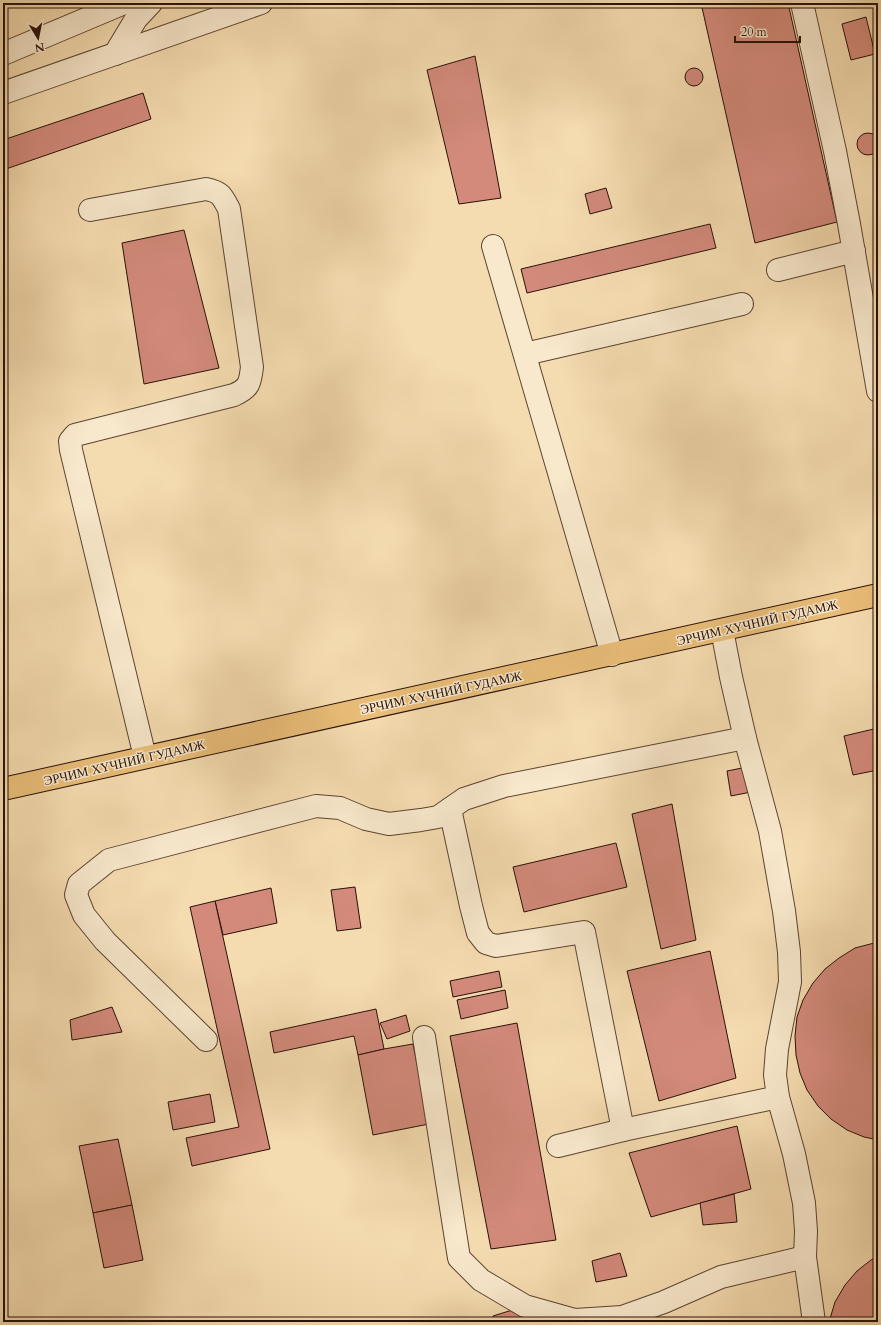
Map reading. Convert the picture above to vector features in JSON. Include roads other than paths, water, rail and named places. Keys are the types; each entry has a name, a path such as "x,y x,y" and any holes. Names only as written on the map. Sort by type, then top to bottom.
{"main road":[{"name":"ЭРЧИМ ХҮЧНИЙ ГУДАМЖ","path":"3,789 878,595"}],"street":[{"path":"3,54 124,3"},
{"path":"115,54 136,19 151,3"},
{"path":"3,93 261,3"},
{"path":"802,3 835,151 878,391"},
{"path":"90,210 206,189 216,191 222,197 229,209 252,367 249,382 245,390 234,395 75,435 70,441 145,757"},
{"path":"493,246 612,654"},
{"path":"778,270 854,251"},
{"path":"525,354 742,304"},
{"path":"722,630 745,738 770,831 784,912 789,952 790,982 777,1049 775,1075 778,1097 794,1154 804,1203 806,1231 805,1257 814,1322"},
{"path":"206,1040 105,941 84,915 76,895 79,884 109,860 316,806 340,808 366,819 389,824 438,817 464,799 504,786 745,738"},
{"path":"450,809 470,906 478,932 486,942 496,946 584,932 623,1130"},
{"path":"424,1037 460,1258 481,1280 525,1306 575,1320 607,1320 622,1317 664,1302 721,1278 805,1257"},
{"path":"558,1146 623,1130 778,1097"}]}
